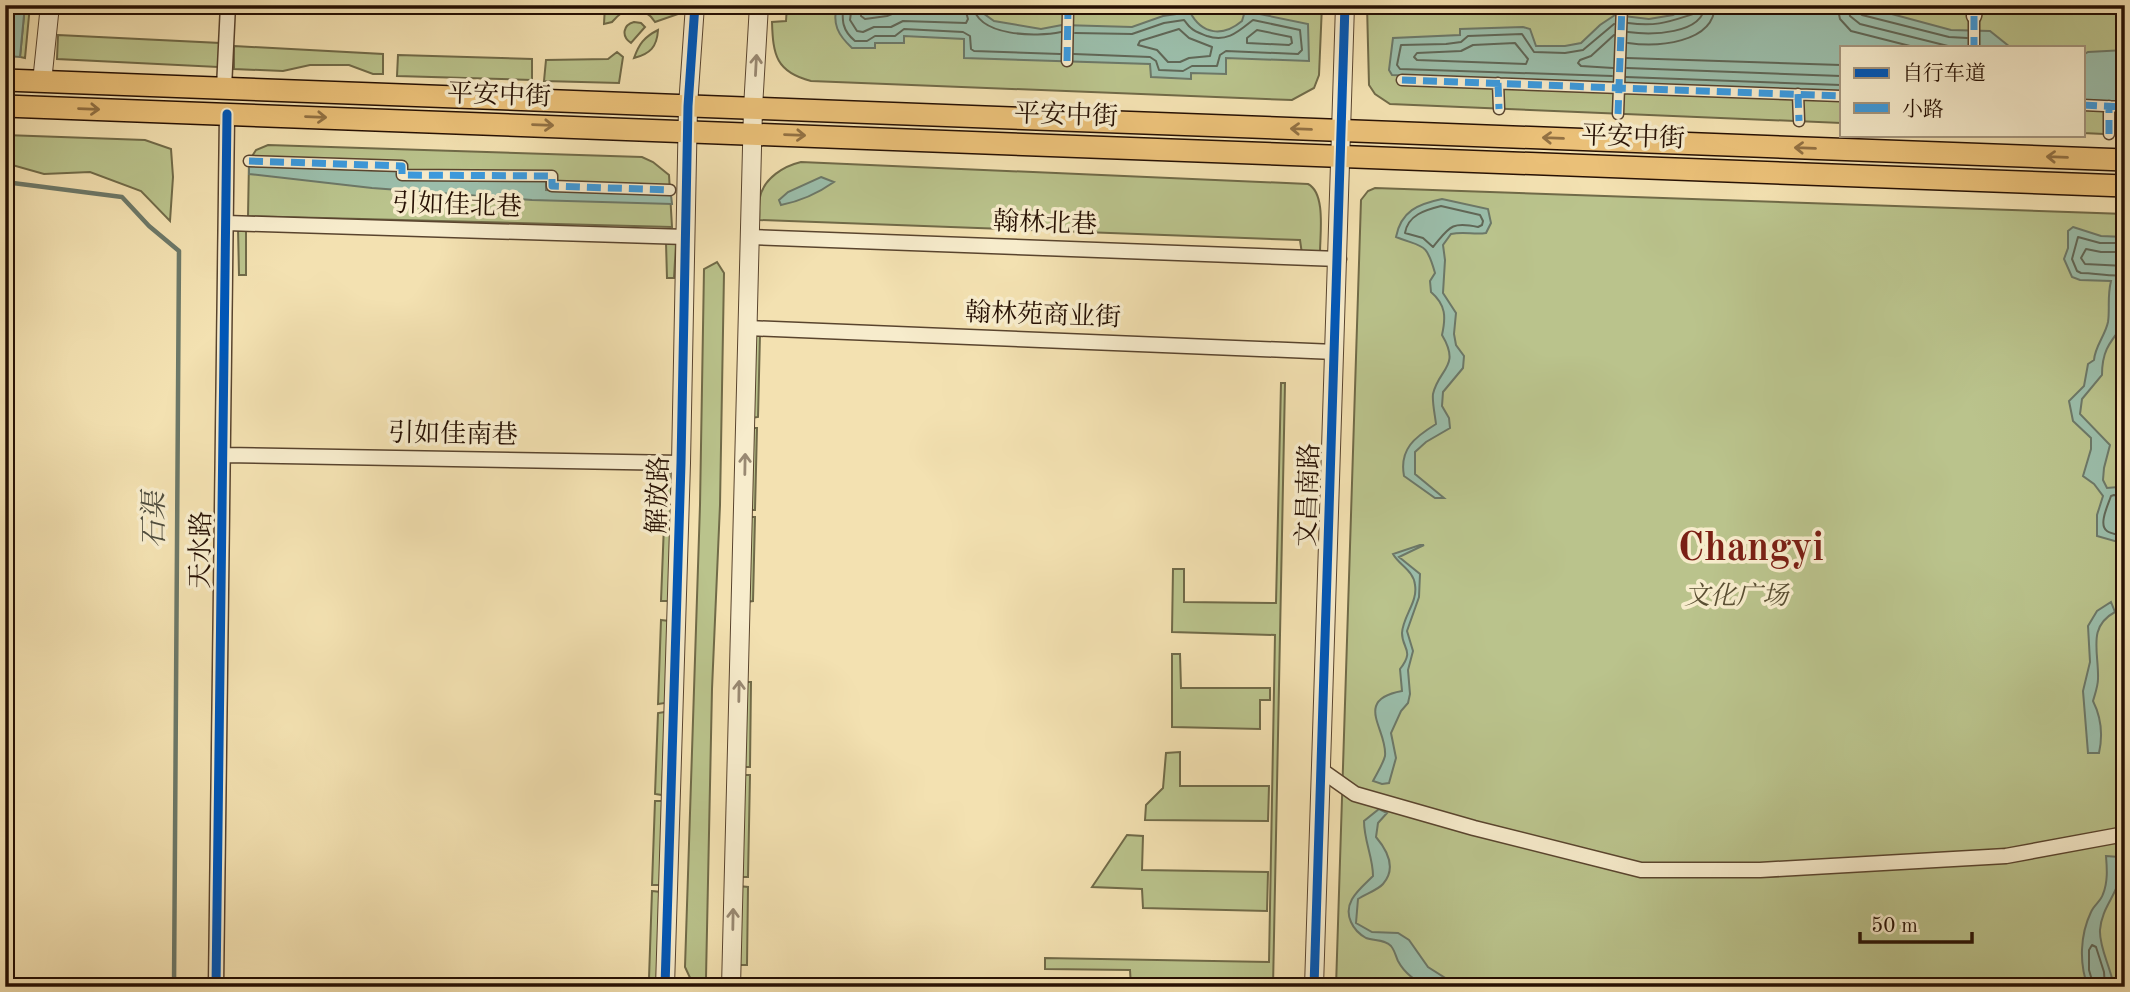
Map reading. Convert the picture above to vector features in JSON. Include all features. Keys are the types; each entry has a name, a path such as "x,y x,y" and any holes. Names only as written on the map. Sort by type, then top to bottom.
{"main road":[{"name":"平安中街","path":"5,80 2125,160"},
{"name":"平安中街","path":"13,106 2125,186"}],"street":[{"path":"35,81 50,5"},
{"path":"224,88 228,5"},
{"name":"解放路","path":"665,987 681,463 688,106 695,5"},
{"path":"731,987 749,237 759,5"},
{"name":"文昌南路","path":"1314,987 1345,5"},
{"path":"1618,114 1622,5"},
{"path":"1067,61 1068,11"},
{"path":"1974,46 1975,11"},
{"path":"1402,80 1840,96"},
{"path":"1498,83 1499,109"},
{"path":"1798,94 1799,121"},
{"path":"2084,106 2125,107"},
{"path":"2109,106 2109,134"},
{"name":"天水路","path":"216,987 227,114"},
{"path":"249,162 402,166 402,175 552,176 552,186 670,190"},
{"name":"引如佳北巷","path":"227,223 686,237"},
{"name":"翰林北巷","path":"749,237 1339,259"},
{"name":"翰林苑商业街","path":"748,328 1335,352"},
{"name":"引如佳南巷","path":"224,455 681,463"},
{"path":"1321,770 1355,794 1474,828 1641,870 1760,870 2006,856 2125,834"}],"green space":[{"path":"25,5 30,5 25,58 20,57"},
{"path":"605,5 679,5 678,14 655,22 651,16 640,10 628,10 612,22 604,24"},
{"path":"787,5 1322,5 1319,75 1314,88 1292,100 811,81 790,73 776,53 772,22 786,21"},
{"path":"1367,5 2125,5 2125,135 2084,133 2084,46 1840,46 1840,123 1390,104 1375,94 1369,85"},
{"path":"634,22 645,27 631,43 625,31 627,26"},
{"path":"658,30 652,49 634,58 643,41"},
{"path":"58,35 220,43 218,67 57,59"},
{"path":"234,46 383,54 383,74 373,74 349,65 310,65 283,71 234,69"},
{"path":"617,52 623,57 619,83 544,81 546,60 608,59"},
{"path":"398,55 532,59 532,80 397,76"},
{"path":"5,135 145,140 171,149 173,177 170,221 141,191 90,172 44,174 5,163"},
{"path":"268,145 642,157 669,175 672,227 248,216 249,161 256,150"},
{"path":"801,162 1308,184 1314,189 1320,205 1320,253 1302,254 1300,240 759,220 759,200 766,184 788,166"},
{"name":"文化广场","path":"1375,188 2125,214 2123,987 1336,987 1361,200 1368,191"},
{"path":"238,228 246,229 246,275 239,275"},
{"path":"666,243 676,243 674,278 667,278"},
{"path":"717,262 724,273 706,978 691,980 685,967 700,505 704,269"},
{"path":"753,334 760,334 758,417 751,418"},
{"path":"1281,383 1285,383 1273,987 1131,987 1130,970 1045,969 1045,958 1269,962 1275,635 1172,632 1173,569 1184,569 1184,602 1276,603"},
{"path":"750,428 757,428 755,510 748,510"},
{"path":"666,473 673,473 670,601 661,601"},
{"path":"748,517 755,517 753,601 745,602"},
{"path":"661,620 669,621 665,703 658,704"},
{"path":"1172,654 1180,654 1181,688 1270,688 1270,700 1260,700 1260,729 1172,727"},
{"path":"743,682 751,682 750,767 741,767"},
{"path":"665,712 662,795 655,794 658,713"},
{"path":"1180,752 1180,786 1269,786 1268,821 1145,820 1146,805 1163,788 1166,753"},
{"path":"740,775 750,775 748,877 738,877"},
{"path":"655,801 662,801 661,885 652,885"},
{"path":"1127,835 1143,836 1142,870 1268,872 1267,911 1143,908 1142,889 1092,887"},
{"path":"738,886 748,887 747,965 737,965"},
{"path":"652,891 661,892 659,978 649,978"}],"water":[{"path":"5,5 25,5 20,57 5,56"},
{"path":"837,5 979,5 983,13 994,21 1041,29 1062,25 1132,27 1163,16 1190,12 1195,20 1207,29 1220,31 1228,30 1242,21 1245,11 1308,24 1309,61 1226,58 1226,74 1191,73 1191,79 1151,77 1150,64 964,58 964,39 904,36 904,43 875,43 875,48 852,48 837,29"},
{"path":"1721,5 1855,7 1951,30 1990,31 2009,46 1840,46 1840,92 1392,75 1389,70 1393,38 1460,35 1460,29 1523,27 1530,29 1536,46 1565,46 1581,43 1615,15 1649,19 1673,15 1683,9"},
{"path":"2125,50 2125,102 2084,100 2084,54"},
{"path":"249,166 398,171 546,181 546,190 671,195 672,204 532,200 372,188 249,174"},
{"path":"821,177 834,182 809,196 781,205 779,200 788,192"},
{"path":"1442,199 1488,209 1491,223 1486,233 1451,234 1443,245 1443,293 1456,313 1456,345 1464,356 1463,368 1443,392 1442,406 1449,418 1450,428 1415,452 1415,474 1444,498 1435,498 1404,476 1403,467 1410,445 1436,424 1433,394 1449,361 1442,335 1444,312 1431,292 1430,281 1435,273 1426,250 1396,237 1402,221 1412,210"},
{"path":"2073,227 2101,236 2125,237 2125,276 2118,290 2117,312 2122,327 2107,349 2102,375 2082,399 2080,414 2110,445 2103,480 2107,488 2118,487 2125,495 2121,536 2125,539 2125,544 2097,536 2097,515 2103,496 2094,484 2083,476 2091,449 2091,438 2073,421 2069,401 2084,386 2088,364 2094,360 2107,327 2111,281 2080,280 2072,277 2064,259 2068,248 2068,231"},
{"path":"1424,545 1399,557 1420,574 1419,597 1407,631 1413,651 1408,670 1410,694 1408,703 1401,711 1391,733 1396,758 1389,783 1382,784 1373,781 1385,756 1375,709 1379,701 1387,695 1402,691 1400,669 1407,653 1402,633 1415,591 1412,576 1393,554"},
{"path":"2111,602 2115,612 2101,625 2096,641 2098,682 2093,701 2101,733 2099,753 2088,753 2083,691 2090,662 2088,626 2097,611"},
{"path":"1379,809 1387,813 1378,823 1376,837 1387,853 1389,872 1381,886 1358,899 1356,923 1372,932 1398,933 1409,940 1428,967 1447,979 1473,984 1567,987 1427,987 1404,970 1389,944 1366,938 1359,933 1351,922 1349,908 1354,896 1373,876 1364,821"},
{"path":"2106,856 2119,857 2121,868 2117,887 2105,911 2100,930 2101,943 2113,983 2111,987 2088,987 2083,969 2083,940 2087,921 2105,889"}],"waterway":[{"name":"石渠","path":"5,182 122,197 149,226 179,251 174,987"}],"marked path":[{"path":"1618,114 1622,5"},
{"path":"1067,61 1068,11"},
{"path":"1974,16 1974,46"},
{"path":"1402,80 1840,96"},
{"path":"1498,83 1499,109"},
{"path":"1798,94 1799,121"},
{"path":"2084,105 2125,107"},
{"path":"2109,106 2109,134"},
{"path":"249,161 402,166 402,175 552,176 552,186 670,190"}],"cycle path":[{"path":"665,987 681,463 688,106 695,5"},
{"path":"1314,987 1345,5"},
{"path":"216,987 227,114"}],"district":[{"name":"Changyi","path":"1751,550"}]}
